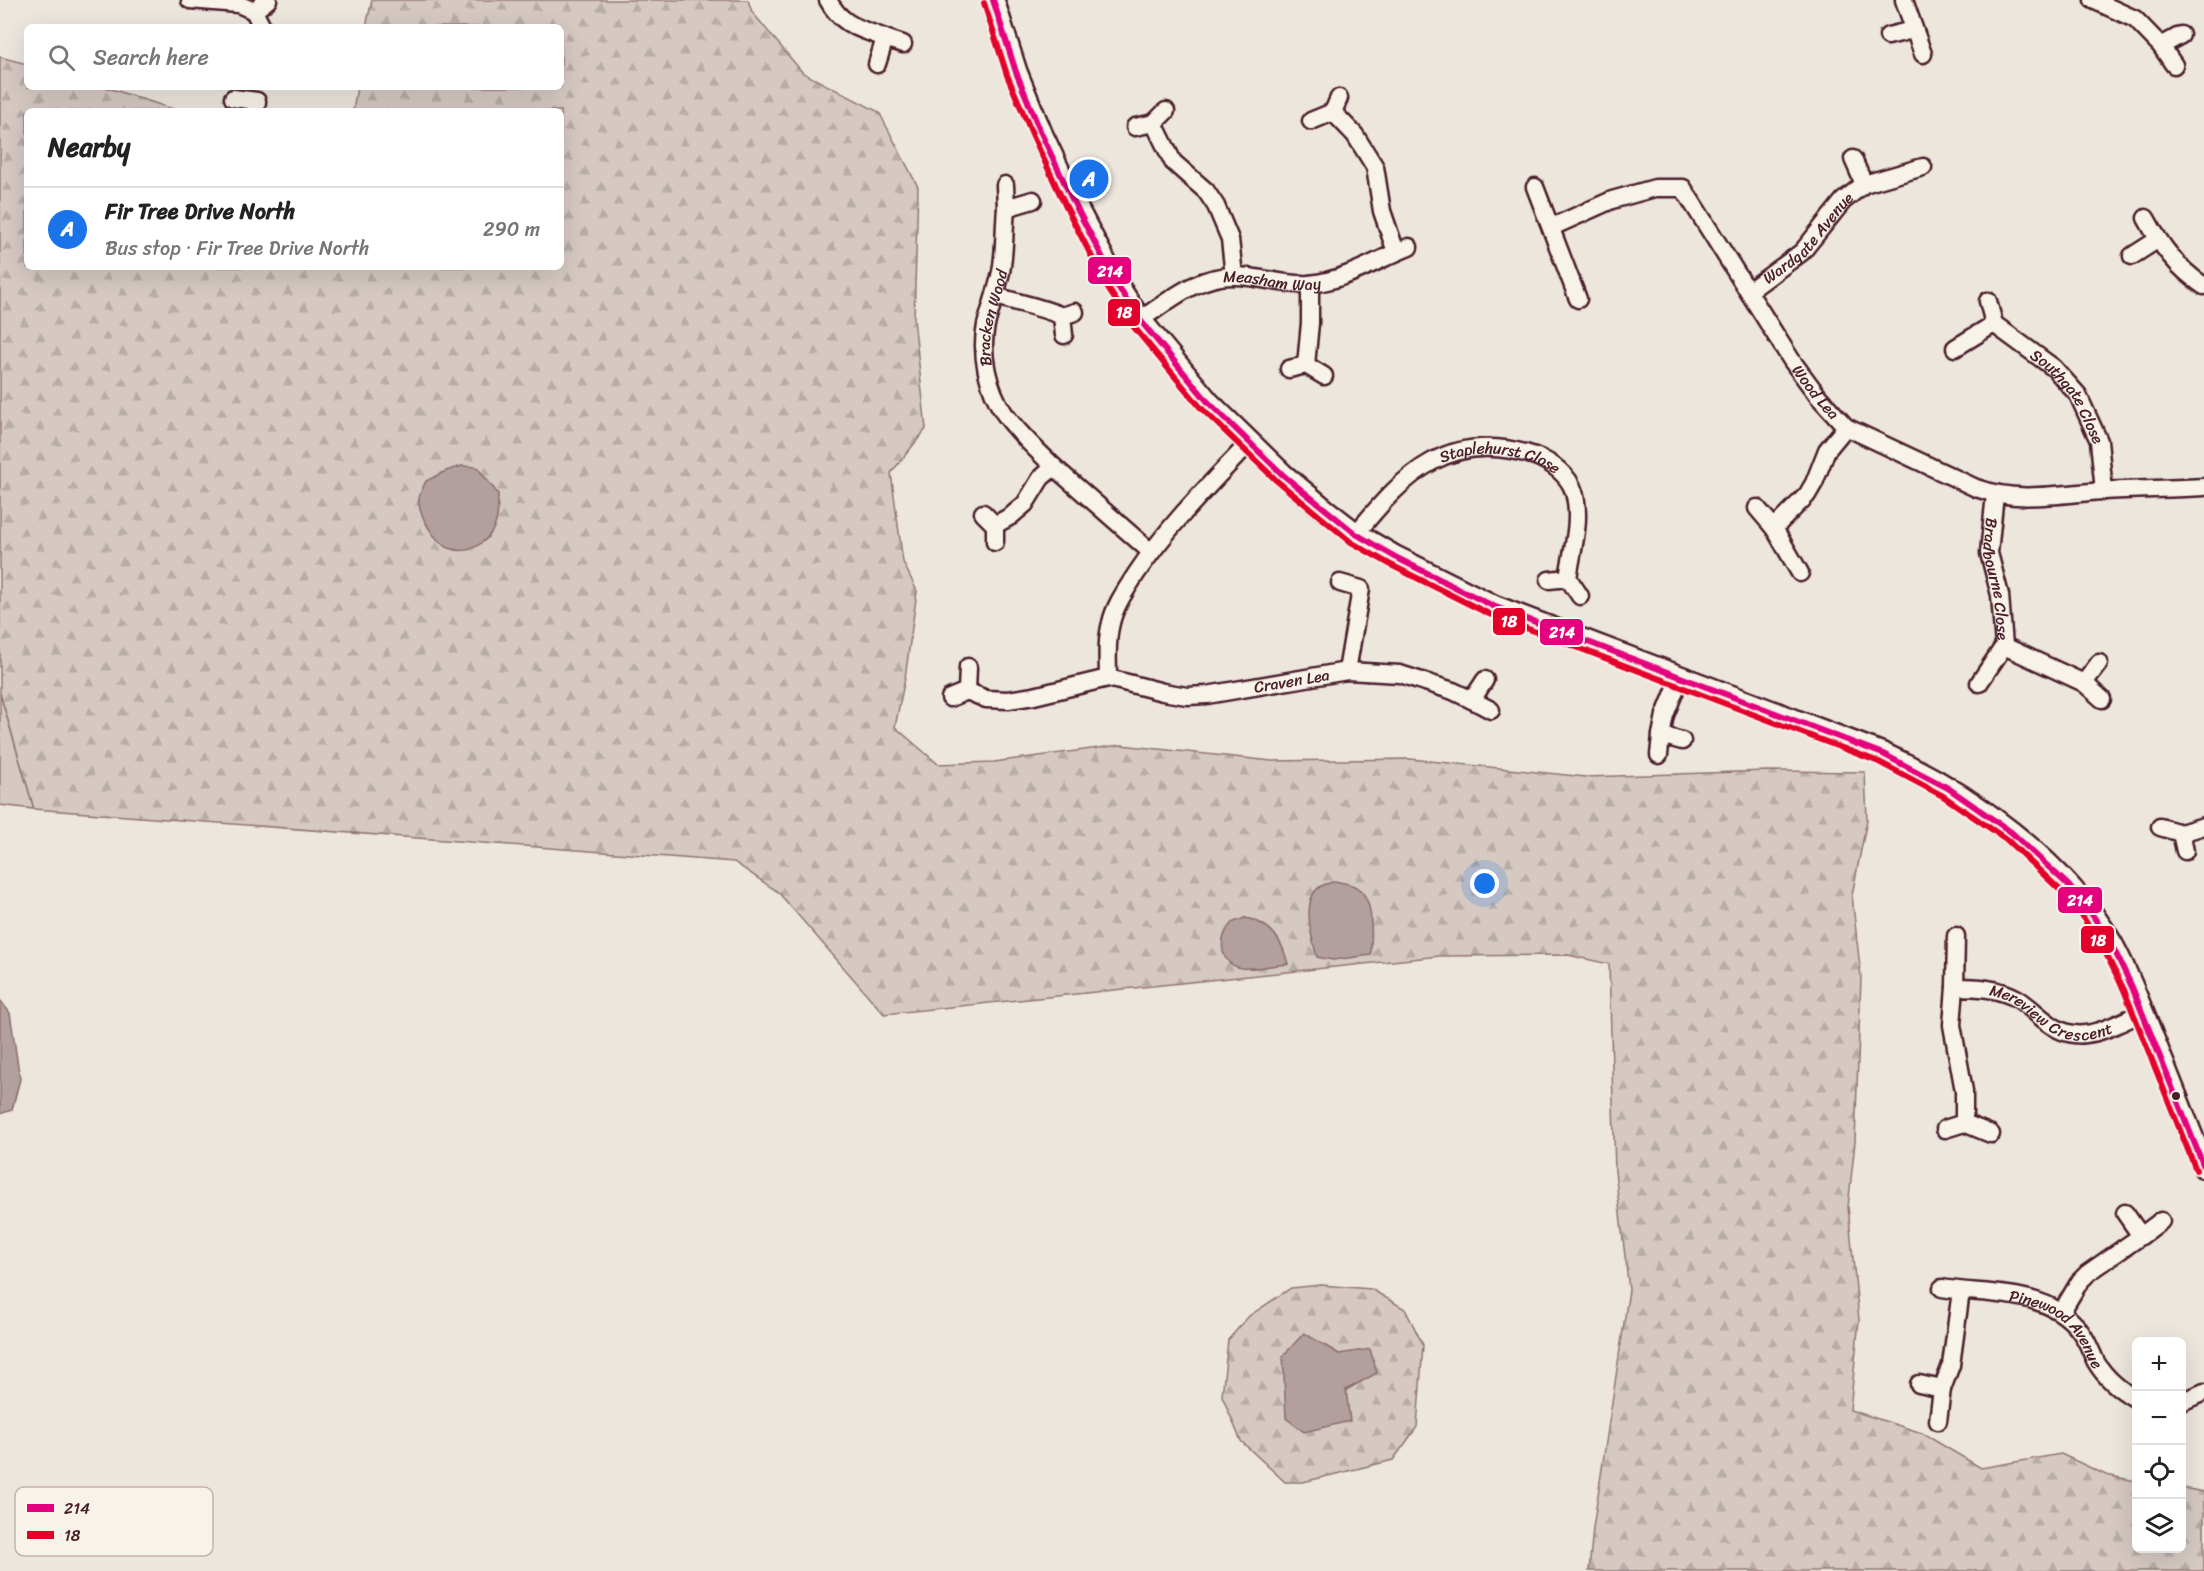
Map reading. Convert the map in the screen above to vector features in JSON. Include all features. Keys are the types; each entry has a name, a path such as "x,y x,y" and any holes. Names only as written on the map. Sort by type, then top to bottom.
{"street":[{"path":"190,0 238,4 255,11 261,24"},
{"path":"255,11 268,0"},
{"path":"828,0 840,18 849,24 903,44"},
{"path":"993,0 1016,72 1041,133 1117,285 1140,320 1208,402 1283,475 1356,534 1424,572 1493,606 1907,765 1993,819 2030,849 2082,902 2119,958 2204,1167"},
{"path":"1904,0 1923,54"},
{"path":"2093,0 2135,19 2161,46 2174,65"},
{"path":"1888,36 1913,30"},
{"path":"2161,46 2181,35"},
{"path":"877,64 885,38"},
{"path":"233,98 257,100"},
{"name":"Measham Way","path":"1140,320 1192,285 1210,279 1234,276 1287,284 1310,284 1339,278 1402,250 1382,211 1375,168 1336,105 1311,121"},
{"path":"1135,127 1160,117 1173,162 1206,191 1216,206 1230,239 1234,258 1234,276"},
{"name":"Wardgate Avenue","path":"1853,159 1864,184"},
{"name":"Wardgate Avenue","path":"1749,291 1802,252 1813,241 1838,206 1864,184 1923,167"},
{"name":"Bracken Wood","path":"1005,185 1006,208 1002,268 986,326 984,349 987,371 994,393 1003,411 1016,428 1054,467 1151,552"},
{"path":"1535,187 1578,299"},
{"name":"Wood Lea","path":"1552,227 1612,200 1655,188 1683,188 1792,361 1818,396 1846,427 1917,462 1995,494 2045,497 2104,491 2204,487"},
{"path":"1006,208 1034,200"},
{"path":"2146,218 2157,240 2185,273 2204,286"},
{"path":"2132,256 2157,240"},
{"path":"1306,365 1310,323 1310,284"},
{"path":"996,296 1028,306 1068,314 1064,335"},
{"path":"1955,348 1994,324 1988,301"},
{"name":"Southgate Close","path":"1994,324 2055,368 2078,395 2099,441 2104,491"},
{"path":"1289,369 1306,365 1324,375"},
{"path":"1774,528 1807,495 1827,450 1846,427"},
{"path":"1108,678 1108,643 1111,622 1120,598 1151,552 1250,442"},
{"name":"Staplehurst Close","path":"1356,534 1392,490 1426,465 1465,450 1496,448 1514,451 1541,458 1551,464 1567,479 1573,489 1578,513 1568,578"},
{"path":"995,542 989,519 1011,516 1025,504 1041,478 1054,467"},
{"name":"Bradbourne Close","path":"1995,494 1989,553 2000,595 2004,646 2084,683 2102,699"},
{"path":"1757,508 1774,528 1800,573"},
{"path":"1549,580 1568,578 1580,596"},
{"path":"1340,584 1361,589 1347,671"},
{"path":"1979,683 2004,646"},
{"path":"2084,683 2099,663"},
{"path":"950,698 967,691 968,667"},
{"name":"Craven Lea","path":"967,691 986,699 1008,700 1108,678 1163,692 1187,696 1207,695 1347,671 1400,674 1453,691 1491,710"},
{"path":"1659,756 1665,715 1680,678"},
{"path":"1472,700 1485,680"},
{"path":"1661,735 1682,741"},
{"path":"2160,827 2181,833 2204,826"},
{"path":"2181,833 2185,851"},
{"path":"1956,936 1952,1025 1964,1091 1964,1123"},
{"name":"Mereview Crescent","path":"1955,987 1988,988 2017,998 2047,1024 2071,1034 2086,1034 2142,1013"},
{"path":"1945,1129 1964,1123 1991,1134"},
{"path":"2124,1213 2140,1236"},
{"path":"2061,1311 2080,1281 2088,1273 2162,1221"},
{"name":"Pinewood Avenue","path":"1942,1288 2023,1298 2043,1302 2061,1311 2085,1337 2097,1363 2105,1374 2114,1384 2132,1396"},
{"path":"1938,1421 1942,1389 1951,1365 1961,1291"},
{"path":"1919,1384 1942,1389"},
{"path":"2186,1400 2204,1392"}],"green space":[{"path":"372,0 748,0 752,12 803,73 879,112 918,187 914,319 926,429 891,473 903,562 917,591 905,678 895,727 938,764 994,762 1121,745 1272,761 1410,759 1586,777 1767,771 1865,772 1867,820 1852,895 1861,977 1855,1142 1848,1207 1859,1320 1850,1410 1922,1433 1981,1468 2061,1454 2106,1475 2132,1480 2132,1553 2186,1553 2186,1489 2204,1492 2204,1571 1589,1571 1593,1528 1629,1290 1615,1171 1609,964 1568,955 1440,956 884,1014 778,892 734,862 34,809 0,693 0,57 24,63 24,90 114,90 170,108 24,108 24,270 564,270 564,108 354,108 356,90 564,90 564,24 367,24","holes":["1245,918 1268,928 1279,940 1287,964"]},
{"path":"0,693 4,707 34,809 0,805"},
{"path":"1321,1285 1371,1289 1405,1309 1423,1345 1417,1427 1393,1460 1303,1482 1285,1482 1241,1441 1222,1396 1228,1340 1249,1316 1291,1288","holes":["1325,1346 1339,1354 1283,1356"]}],"shaded area":[{"path":"462,466 477,467 498,494 498,509 495,526 486,539 473,548 457,550 444,545 433,534 424,519 419,498 426,481"},
{"path":"1335,881 1354,886 1366,898 1371,917 1371,955 1333,960 1317,957 1309,920 1311,900 1321,886"},
{"path":"1245,918 1262,924 1274,934 1279,940 1288,964 1241,968 1228,961 1223,949 1224,935 1232,923"},
{"path":"0,1000 10,1013 20,1079 12,1110 0,1114"},
{"path":"1304,1333 1339,1354 1370,1349 1377,1373 1346,1390 1350,1421 1304,1432 1286,1418 1283,1356"}],"transit line":[{"name":"214","path":"993,0 1016,72 1041,133 1117,285 1140,320 1208,402 1283,475 1356,534 1395,557 1493,606 1883,754 1948,788 2011,832 2068,885 2091,913 2111,943 2132,987 2204,1167"},
{"name":"18","path":"984,3 1007,75 1033,136 1065,205 1109,290 1133,326 1201,408 1277,481 1351,542 1391,565 1489,614 1879,762 1943,796 2006,839 2061,891 2084,919 2103,948 2124,990 2196,1170"}],"place":[{"name":"Fir Tree Drive North","path":"1089,179"}]}
